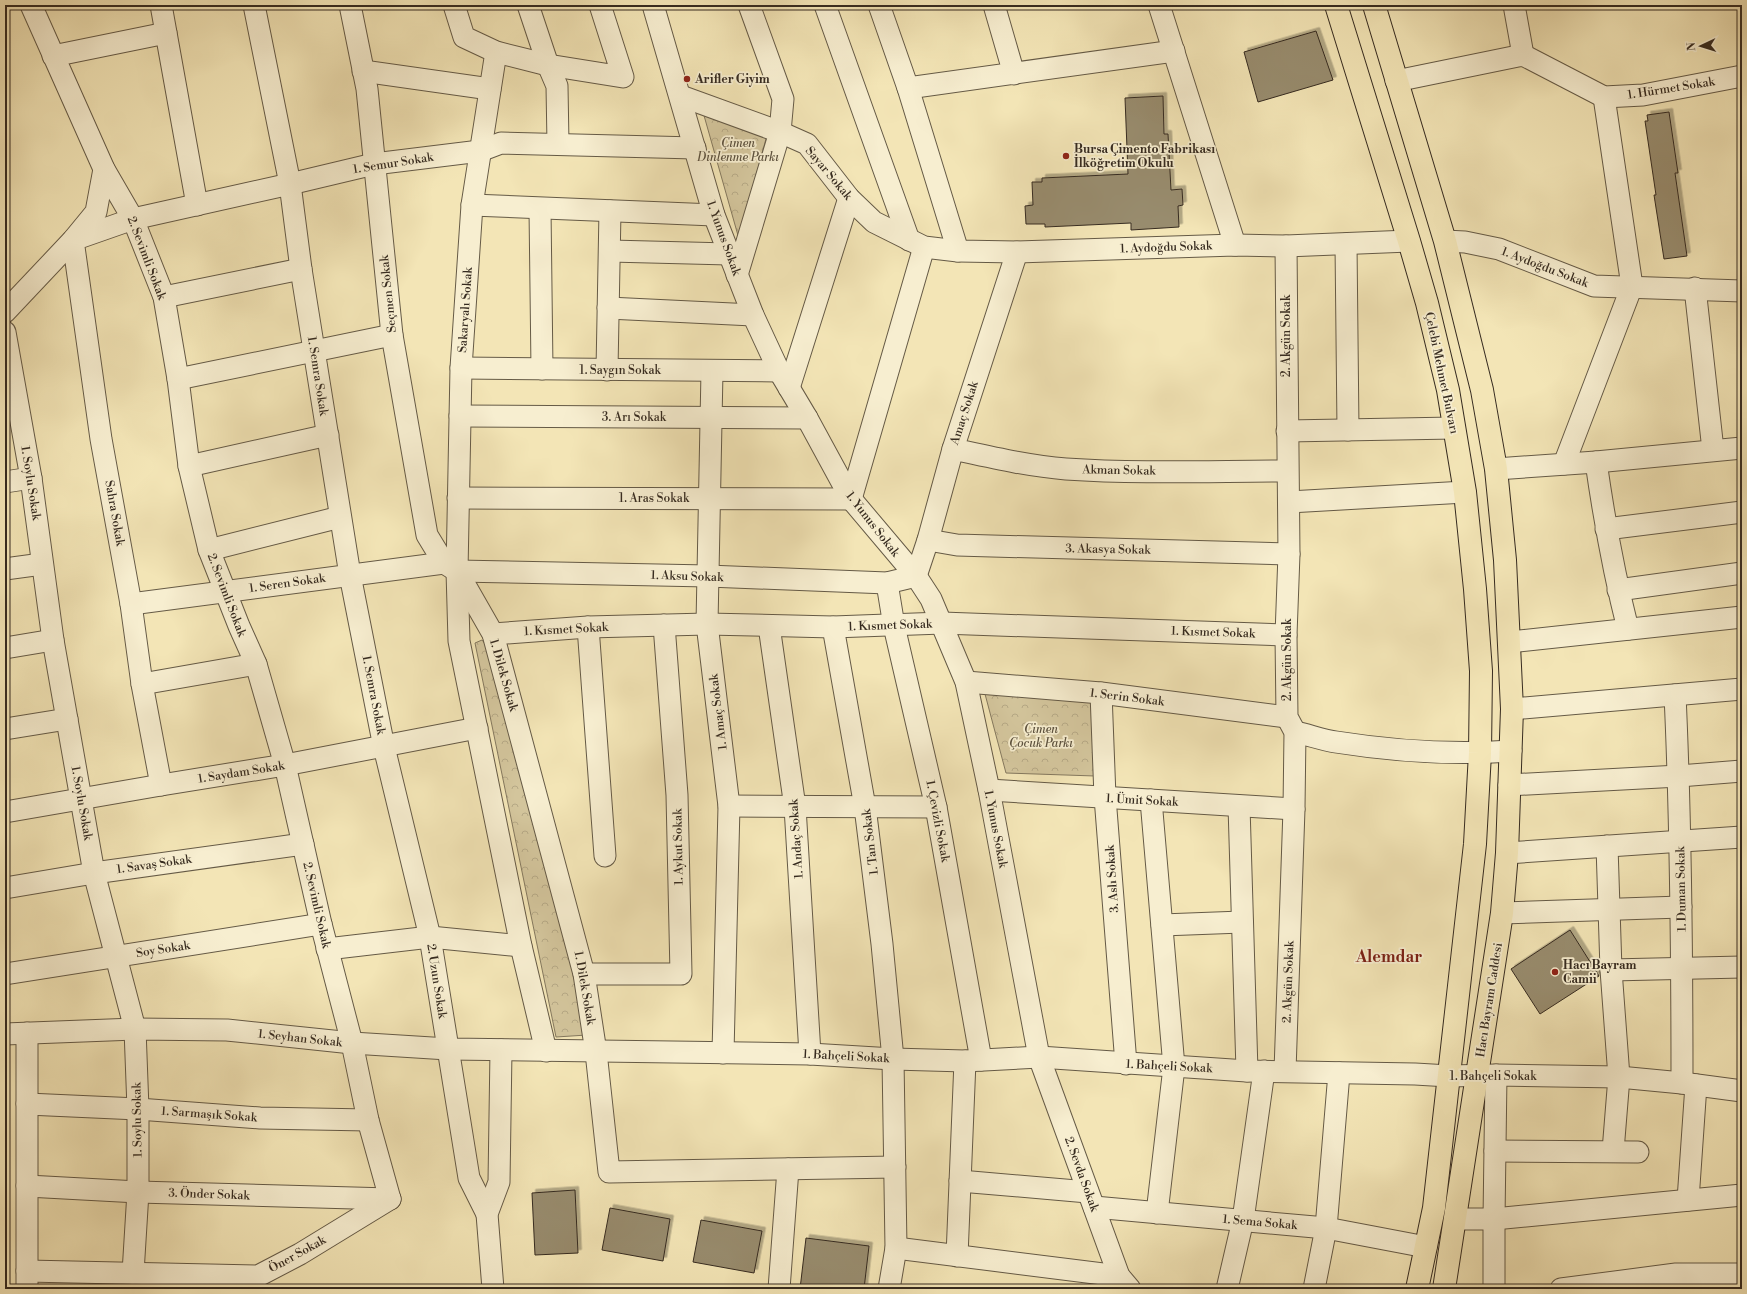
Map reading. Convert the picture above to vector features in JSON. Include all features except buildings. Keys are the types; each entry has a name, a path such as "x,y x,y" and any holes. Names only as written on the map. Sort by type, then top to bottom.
{"main road":[{"name":"Çelebi Mehmet Bulvarı","path":"1336,5 1409,241 1427,303 1448,390 1465,492 1475,589 1481,670 1480,753"},
{"path":"1374,5 1445,241 1472,348 1496,469 1505,560 1512,709"},
{"name":"Hacı Bayram Caddesi","path":"1444,1289 1455,1219 1487,1075 1507,853 1512,709"},
{"path":"1416,1289 1434,1208 1475,844 1480,753"}],"street":[{"name":"2. Sevimli Sokak","path":"31,5 104,169 133,219 164,297 178,379 189,466 209,550 239,626 256,664 285,766 327,949 352,1043 368,1120 390,1199"},
{"path":"162,5 197,205"},
{"name":"1. Semra Sokak","path":"254,5 290,184 301,269 340,517 384,747"},
{"name":"Seçmen Sokak","path":"350,5 367,89 392,336 427,535 450,567"},
{"path":"454,5 464,37 496,52 548,65 623,77 600,5"},
{"path":"528,5 548,65 557,86 558,144"},
{"name":"1. Yunus Sokak","path":"653,5 681,96 714,215 737,275 784,380 807,418 851,499 916,576 931,599 966,682 989,790 1039,1057"},
{"path":"737,275 780,132 783,99 748,5"},
{"path":"825,5 916,244 851,499"},
{"path":"878,5 908,88 958,251"},
{"path":"994,5 1014,74"},
{"path":"1159,5 1235,245"},
{"path":"1514,5 1523,55"},
{"path":"53,56 166,33"},
{"path":"908,88 1174,51"},
{"name":"Sakaryalı Sokak","path":"450,567 458,498 461,368 472,205 496,52"},
{"path":"1396,81 1523,55 1604,97 1632,286 1564,464"},
{"path":"363,71 490,89"},
{"name":"1. Hürmet Sokak","path":"1604,97 1643,95 1742,76"},
{"name":"Sayar Sokak","path":"681,96 780,132 807,144 849,198 874,222 916,244"},
{"name":"1. Semur Sokak","path":"73,240 133,219 374,164 480,151 501,143 695,148"},
{"path":"5,312 73,240 96,212 104,169"},
{"path":"784,380 849,198"},
{"path":"472,205 714,215"},
{"path":"540,209 542,370"},
{"path":"607,370 610,211"},
{"name":"Sahra Sokak","path":"73,240 101,439 131,604 142,684 161,785"},
{"name":"1. Aydoğdu Sokak","path":"916,244 958,251 1017,252 1235,245 1286,246 1409,241"},
{"name":"1. Aydoğdu Sokak","path":"1445,241 1465,242 1499,249 1594,286 1695,288 1742,291"},
{"path":"1346,244 1348,430"},
{"name":"2. Akgün Sokak","path":"1285,1071 1294,809 1286,635 1289,502 1287,471 1286,246"},
{"path":"610,250 729,254"},
{"name":"Amaç Sokak","path":"916,576 928,540 953,449 1017,252"},
{"path":"164,297 301,269"},
{"path":"1695,288 1713,450"},
{"path":"608,308 754,315"},
{"name":"1. Soylu Sokak","path":"5,332 31,478 53,640 94,873 135,1029 138,1108 138,1192 133,1273"},
{"path":"178,379 392,336"},
{"name":"1. Saygın Sokak","path":"461,368 712,371 784,380"},
{"name":"1. Amaç Sokak","path":"712,371 707,624 729,806 723,1053"},
{"name":"3. Arı Sokak","path":"460,416 807,418"},
{"path":"1287,431 1454,428"},
{"path":"189,466 328,435"},
{"path":"1496,469 1596,462 1742,448"},
{"name":"Akman Sokak","path":"953,449 1005,461 1065,469 1142,471 1287,471"},
{"path":"1596,462 1606,529 1618,590 1628,629"},
{"path":"5,482 31,478"},
{"path":"1289,502 1465,492"},
{"name":"1. Aras Sokak","path":"458,498 851,499"},
{"path":"1606,529 1742,512"},
{"path":"209,550 340,517"},
{"name":"3. Akasya Sokak","path":"928,540 972,545 1289,554"},
{"path":"5,569 42,564"},
{"path":"450,567 460,641 477,728 521,946 546,1051"},
{"name":"1. Seren Sokak","path":"131,604 350,575 450,567"},
{"name":"1. Aksu Sokak","path":"450,567 887,584 916,576"},
{"name":"1. Dilek Sokak","path":"450,567 493,634 584,974 596,1052 609,1172 788,1169"},
{"path":"1618,590 1742,573"},
{"name":"1. Çevizli Sokak","path":"887,584 894,626 936,807 973,1061 960,1181 957,1256"},
{"path":"1510,642 1742,617"},
{"name":"1. Kısmet Sokak","path":"493,634 588,627 664,625 707,624 833,627 894,626 942,623 1286,635"},
{"name":"1. Aykut Sokak","path":"584,974 680,974 677,795 664,625"},
{"name":"1. Andaç Sokak","path":"769,626 795,806 810,1054"},
{"path":"588,627 605,856"},
{"name":"1. Tan Sokak","path":"833,627 866,807 882,944 893,1059 896,1248 889,1289"},
{"path":"5,648 53,640"},
{"path":"142,684 256,664"},
{"name":"1. Serin Sokak","path":"966,682 1101,693 1291,725 1335,742 1388,749 1480,753 1511,751"},
{"path":"1512,709 1742,689"},
{"name":"3. Aslı Sokak","path":"1101,693 1105,797 1126,1064"},
{"name":"1. Duman Sokak","path":"1675,694 1679,776 1682,968 1689,1084 1688,1200"},
{"path":"5,729 67,719"},
{"name":"1. Saydam Sokak","path":"5,812 161,785 285,766 477,728"},
{"name":"2. Uzun Sokak","path":"384,747 430,937 469,1178 487,1214"},
{"path":"1509,785 1679,776 1742,770"},
{"name":"1. Ümit Sokak","path":"989,790 1294,809"},
{"path":"1151,800 1174,1066 1157,1213"},
{"path":"729,806 936,807"},
{"path":"1227,1289 1243,1220 1255,1071 1242,922 1239,806"},
{"path":"1507,853 1742,837"},
{"name":"1. Savaş Sokak","path":"5,888 94,873 303,844"},
{"path":"1608,846 1611,970 1619,1077 1613,1151"},
{"path":"1502,913 1681,907"},
{"path":"1162,925 1242,922"},
{"name":"Soy Sokak","path":"5,974 321,924"},
{"path":"327,949 430,937 521,946"},
{"path":"1611,970 1742,967"},
{"name":"1. Seyhan Sokak","path":"5,1034 135,1029 227,1030 352,1043 448,1049 596,1052"},
{"path":"27,1033 27,1280"},
{"path":"493,1289 487,1214 499,1182 501,1050"},
{"name":"1. Bahçeli Sokak","path":"596,1052 810,1054 893,1059 973,1061 1039,1057 1126,1064 1255,1071 1449,1076 1487,1075 1619,1077 1742,1091"},
{"name":"2. Sevda Sokak","path":"1039,1057 1120,1285"},
{"path":"1314,1289 1326,1228 1339,1073"},
{"path":"1487,1075 1495,1151 1494,1289"},
{"name":"1. Sarmaşık Sokak","path":"27,1104 138,1108 260,1118 368,1120"},
{"path":"1495,1151 1638,1152"},
{"path":"779,1289 788,1169 895,1167"},
{"name":"1. Sema Sokak","path":"960,1181 1091,1200 1157,1213 1326,1228 1426,1247"},
{"name":"3. Önder Sokak","path":"27,1186 138,1192 390,1199"},
{"path":"1455,1219 1494,1219 1742,1195"},
{"name":"Öner Sokak","path":"27,1280 133,1273 258,1276 300,1254 390,1199"},
{"path":"896,1248 957,1256 1120,1285"},
{"path":"1565,1289 1676,1281 1742,1274"},
{"path":"242,1289 258,1276"}],"green space":[{"name":"Çimen Dinlenme Parkı","path":"703,112 767,135 739,239"},
{"path":"482,640 490,650 564,914 587,1035 556,1037 475,643"},
{"name":"Çimen Çocuk Parkı","path":"985,694 1094,701 1095,776 1006,773"}],"place":[{"name":"Arifler Giyim","path":"687,79"},
{"name":"Bursa Çimento Fabrikası İlköğretim Okulu","path":"1066,156"},
{"name":"Hacı Bayram Camii","path":"1555,972"}],"district":[{"name":"Alemdar","path":"1389,956"}]}
